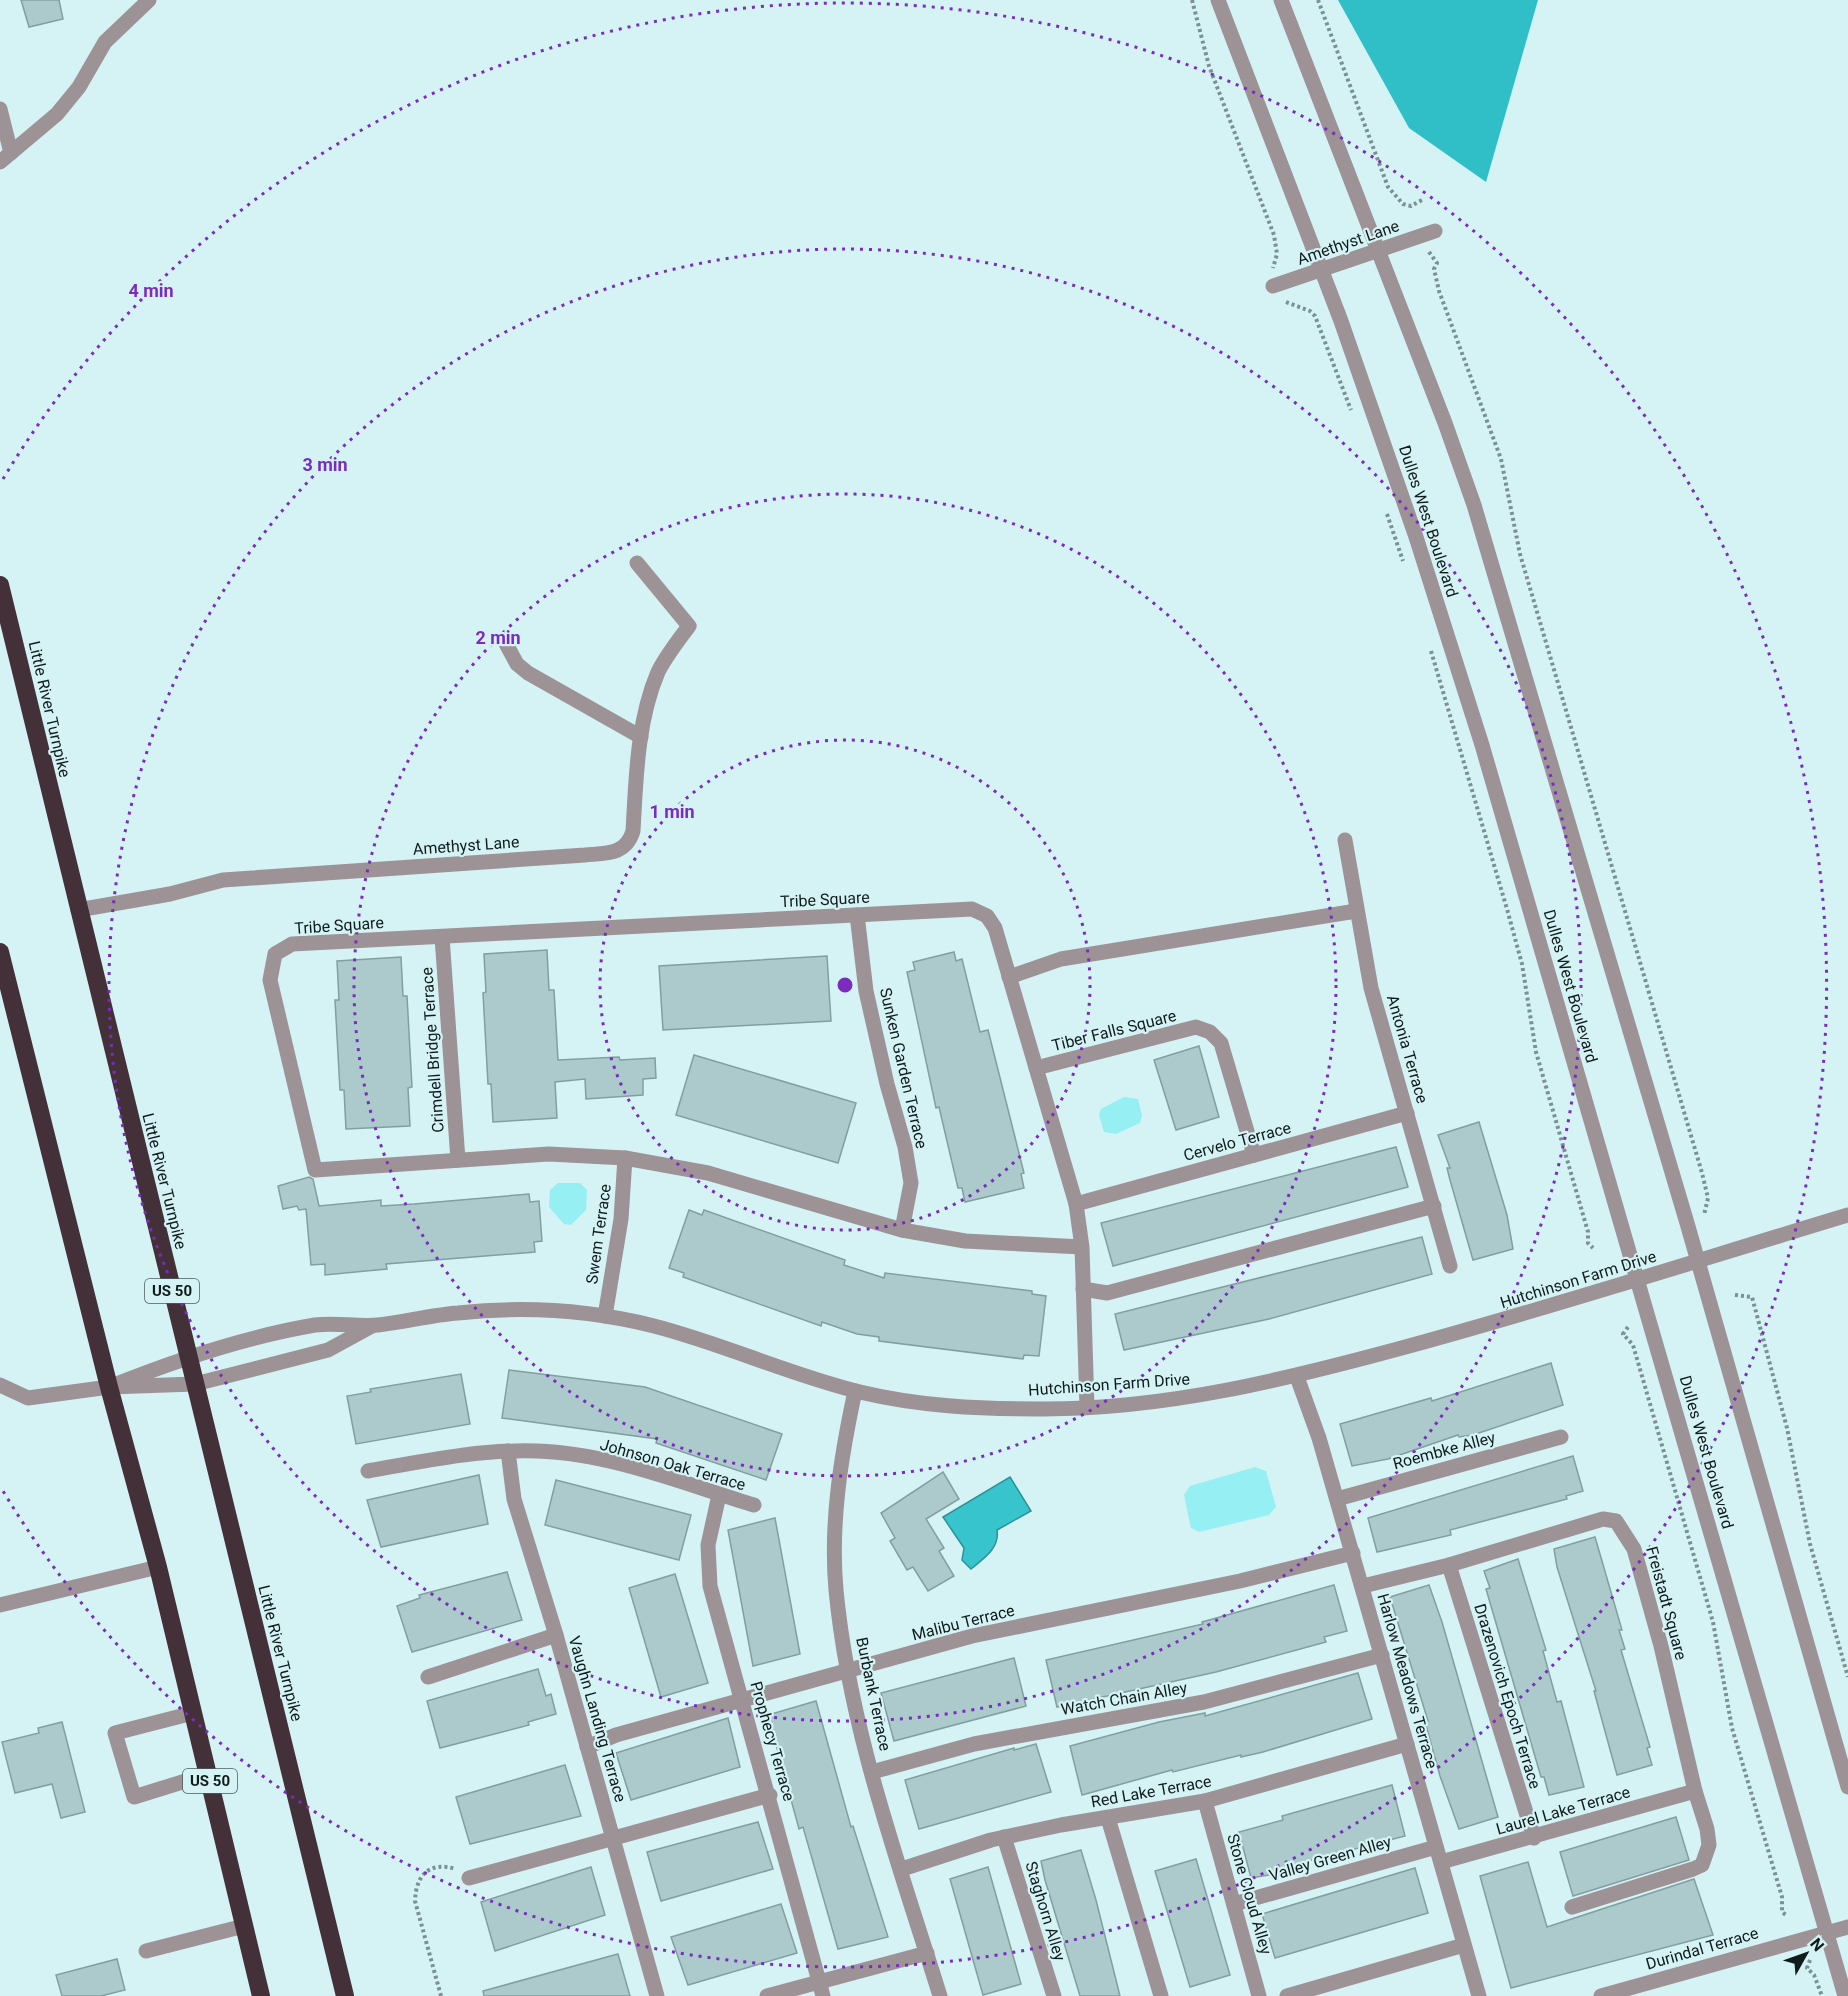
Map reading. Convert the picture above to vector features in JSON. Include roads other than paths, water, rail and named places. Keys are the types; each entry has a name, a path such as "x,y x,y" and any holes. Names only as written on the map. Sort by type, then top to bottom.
{"highway":[{"name":"Little River Turnpike","path":"0,585 345,1996"},
{"name":"US 50","path":"0,952 109,1387 158,1567 261,1996"}],"street":[{"path":"6,158 45,126 68,101 105,42 149,0"},
{"name":"Dulles West Boulevard","path":"1218,0 1321,270 1416,537 1485,756 1845,1996"},
{"path":"1281,0 1474,505 1697,1261 1848,1787"},
{"path":"0,109 6,158"},
{"name":"Amethyst Lane","path":"1274,279 1321,270 1435,231"},
{"name":"Amethyst Lane","path":"78,910 170,894 223,880 615,852 630,841 633,831 641,737 658,673 689,626 637,563"},
{"path":"504,640 517,664 528,673 641,737"},
{"name":"Antonia Terrace","path":"1345,840 1371,988 1450,1266"},
{"name":"Tribe Square","path":"1082,1246 965,1241 902,1230 708,1173 625,1158 549,1154 315,1170 270,980 275,954 292,944 972,909 987,916 995,928 1076,1204 1082,1246 1087,1407"},
{"path":"1009,977 1061,958 1356,911"},
{"name":"Sunken Garden Terrace","path":"857,915 866,991 887,1084 905,1147 911,1183 902,1230"},
{"name":"Crimdell Bridge Terrace","path":"442,937 458,1160"},
{"name":"Tiber Falls Square","path":"1036,1068 1196,1027 1210,1032 1221,1043 1254,1155"},
{"name":"Cervelo Terrace","path":"1076,1204 1407,1113"},
{"name":"Swem Terrace","path":"605,1316 621,1219 625,1158"},
{"path":"1083,1289 1107,1293 1434,1206"},
{"name":"Hutchinson Farm Drive","path":"109,1387 188,1356 319,1324 375,1325 455,1313 512,1309 605,1316 656,1326 855,1391 941,1406 1043,1409 1087,1407 1205,1395 1297,1377 1517,1317 1848,1215"},
{"name":"Hutchinson Farm Drive","path":"109,1387 195,1384 328,1350 375,1325"},
{"name":"Harlow Meadows Terrace","path":"1297,1377 1363,1586 1479,1996"},
{"path":"0,1385 28,1398 109,1387"},
{"name":"Burbank Terrace","path":"855,1391 841,1455 836,1519 836,1588 847,1670 872,1772 940,1996"},
{"name":"Roembke Alley","path":"1337,1499 1560,1437"},
{"name":"Johnson Oak Terrace","path":"368,1471 448,1457 508,1451 540,1451 606,1461 754,1505"},
{"name":"Vaughn Landing Terrace","path":"508,1451 514,1499 556,1635 657,1996"},
{"name":"Prophecy Terrace","path":"719,1495 708,1545 710,1586 770,1795 821,1989"},
{"name":"Freistadt Square","path":"1363,1586 1449,1565 1603,1519 1616,1521 1634,1549 1661,1646 1695,1791 1707,1829 1709,1845 1702,1865 1572,1907"},
{"name":"Malibu Terrace","path":"587,1747 616,1735 972,1636 1240,1581 1353,1553"},
{"name":"Drazenovich Epoch Terrace","path":"1449,1565 1534,1838"},
{"path":"0,1605 158,1567"},
{"path":"428,1677 556,1635"},
{"name":"Watch Chain Alley","path":"872,1772 974,1744 1204,1702 1382,1655"},
{"path":"193,1713 115,1733 134,1797 208,1774"},
{"name":"Red Lake Terrace","path":"902,1869 1004,1837 1205,1801 1407,1744"},
{"name":"Laurel Lake Terrace","path":"1438,1854 1534,1838 1695,1791"},
{"path":"469,1878 770,1795"},
{"name":"Stone Cloud Alley","path":"1205,1801 1259,1996"},
{"path":"1108,1818 1161,1996"},
{"name":"Staghorn Alley","path":"1004,1837 1054,1996"},
{"name":"Valley Green Alley","path":"1234,1904 1438,1854"},
{"path":"146,1951 244,1926"},
{"name":"Durindal Terrace","path":"1601,1996 1848,1927"},
{"path":"1287,1996 1464,1945"},
{"path":"766,1996 821,1989 927,1953"}]}
